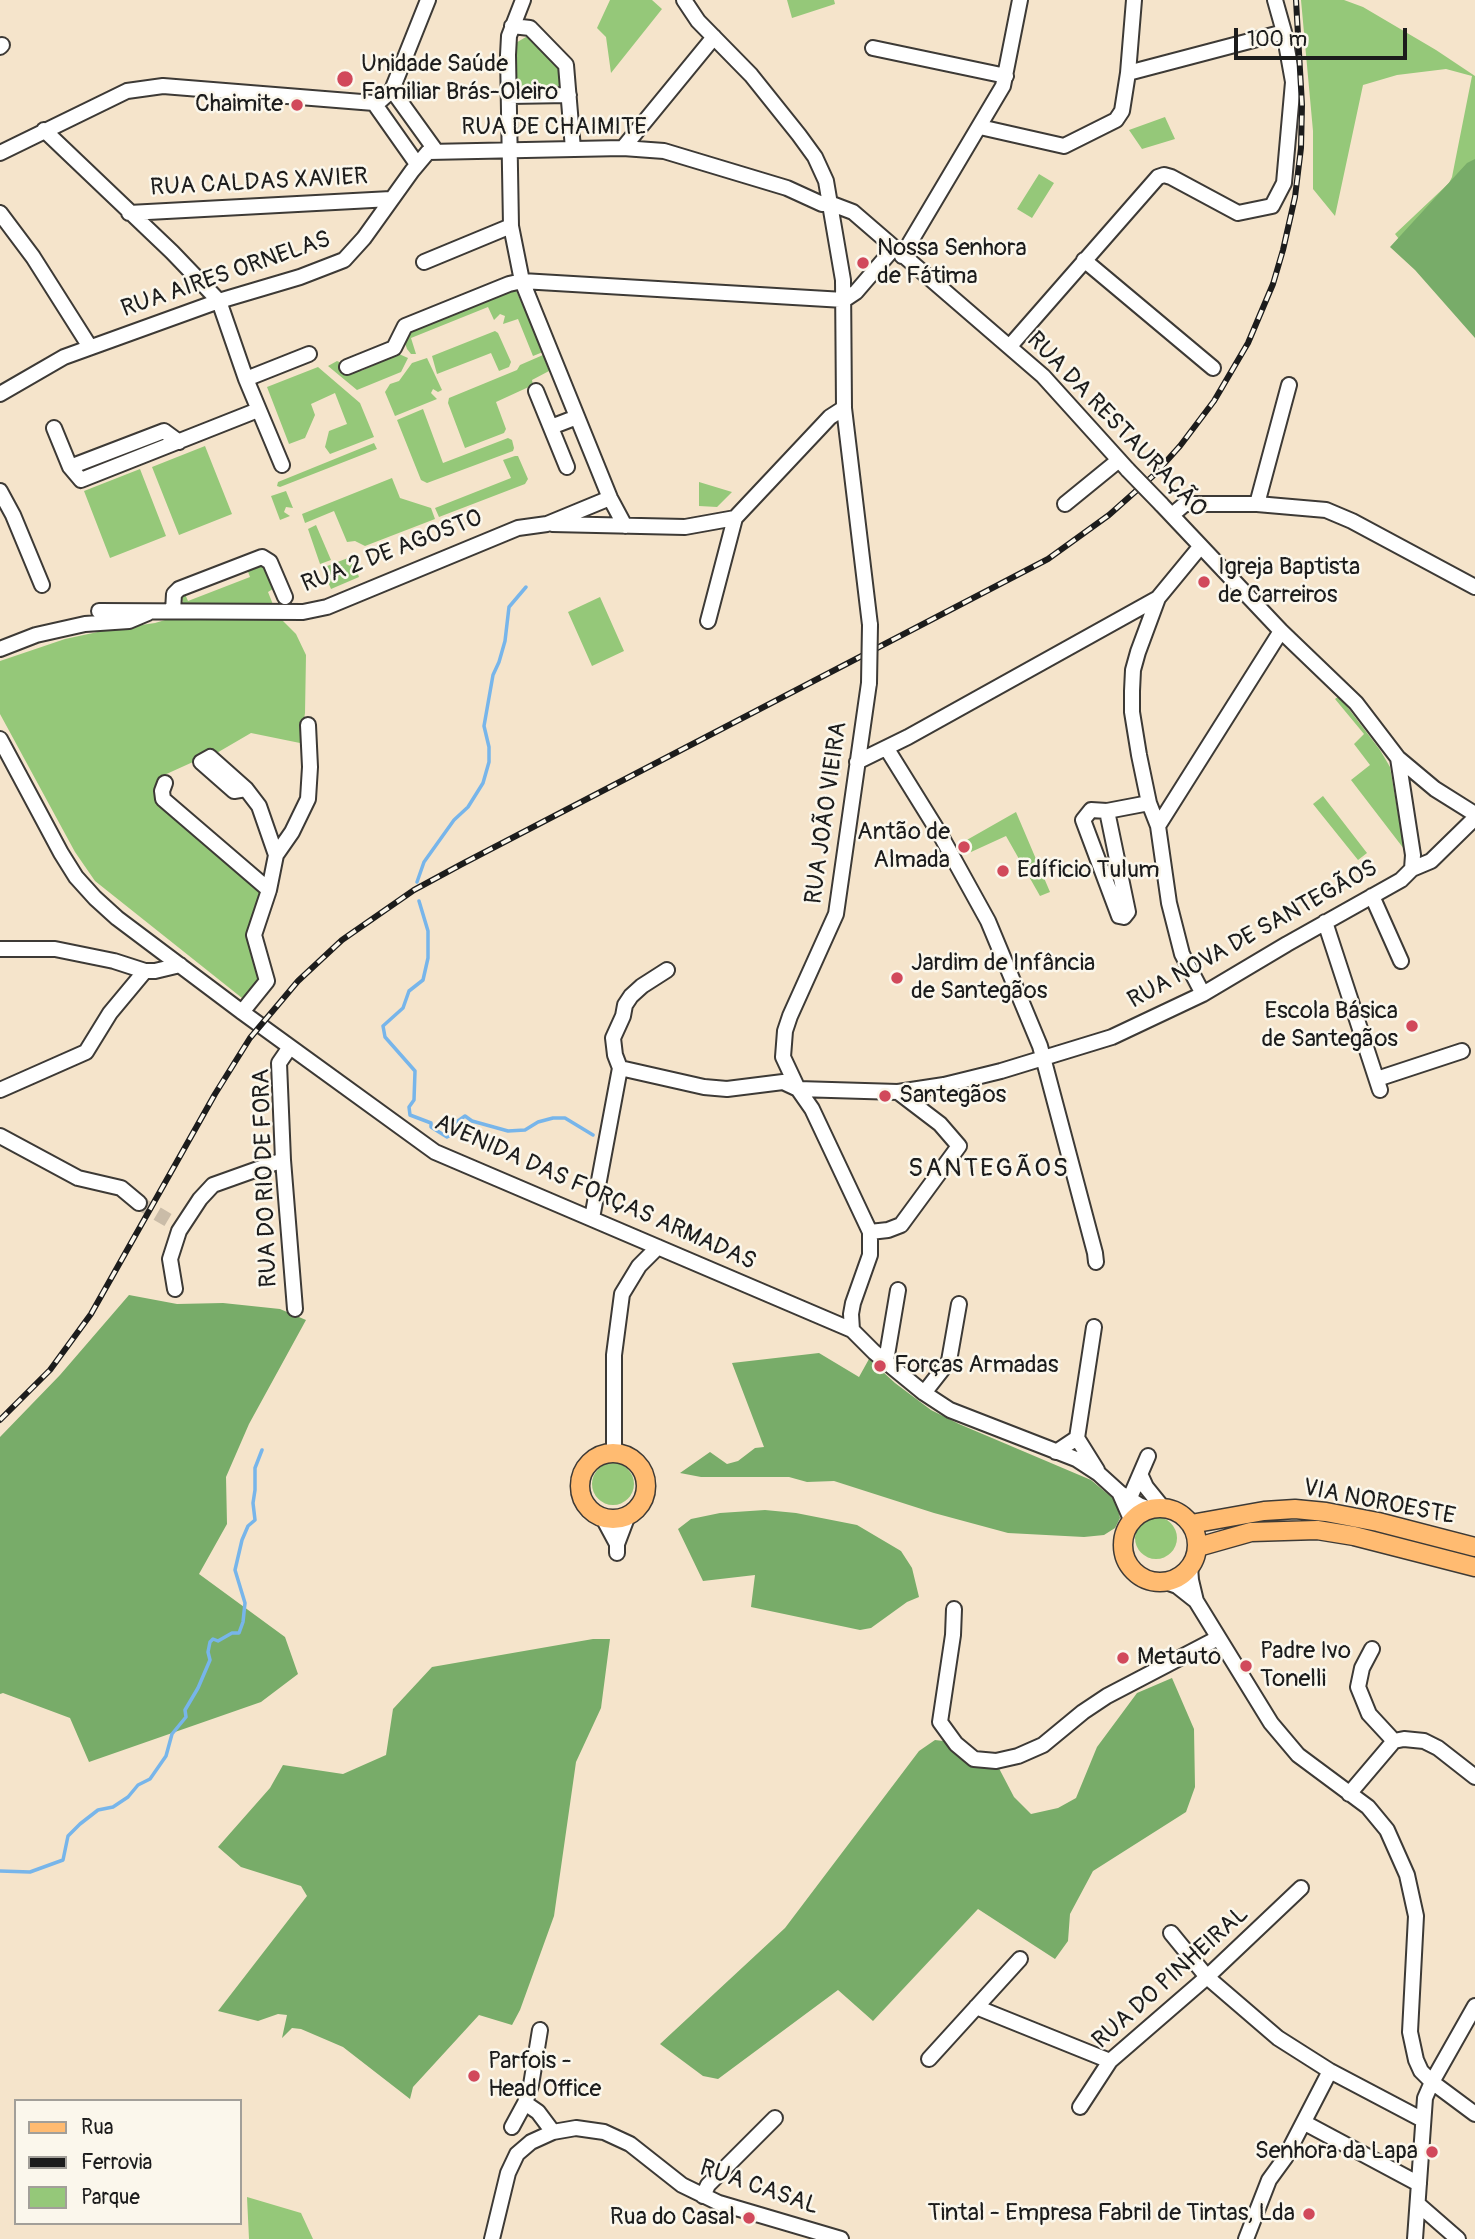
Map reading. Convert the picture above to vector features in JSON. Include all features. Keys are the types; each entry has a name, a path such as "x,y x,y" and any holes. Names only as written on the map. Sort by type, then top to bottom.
{"main road":[{"path":"614,1453 632,1459 638,1465 646,1482 642,1501 628,1515 603,1518 593,1513 581,1497 581,1476 593,1459 614,1453"},
{"path":"1157,1509 1182,1515 1191,1524 1198,1547 1190,1567 1180,1577 1166,1582 1144,1578 1134,1571 1127,1561 1124,1537 1137,1516 1157,1509"},
{"name":"VIA NOROESTE","path":"1191,1524 1264,1511 1295,1509 1378,1522 1475,1547"},
{"name":"VIA NOROESTE","path":"1198,1547 1271,1529 1317,1530 1354,1536 1475,1567"}],"street":[{"path":"0,153 127,90 163,86 374,103 392,90 428,0"},
{"path":"523,0 512,26 508,46 511,226 522,281 610,498 625,526"},
{"path":"684,0 698,21 751,75 815,157 826,181 832,204"},
{"path":"346,367 394,348 405,326 522,281 844,300 898,252 980,127 1003,86 1020,0"},
{"path":"980,127 1065,146 1120,116 1128,74 1134,0 1125,0"},
{"path":"1010,346 1152,182 1164,175 1238,213 1272,206 1283,183 1293,82 1275,0"},
{"path":"512,26 530,28 566,65 573,149"},
{"path":"1128,74 1284,32"},
{"path":"623,148 714,37"},
{"path":"873,48 1006,76"},
{"name":"RUA DE CHAIMITE","path":"392,90 436,151"},
{"path":"509,96 569,94"},
{"path":"374,103 417,164"},
{"path":"44,130 172,252 219,301 246,379 282,465"},
{"name":"RUA DE CHAIMITE","path":"417,164 428,152 436,151 623,148 664,150 787,188 822,204 832,204"},
{"name":"RUA AIRES ORNELAS","path":"0,394 64,356 344,260 364,238 417,164"},
{"name":"RUA CALDAS XAVIER","path":"129,213 391,199"},
{"name":"RUA DA RESTAURAÇÃO","path":"832,204 853,212 1043,376 1280,631 1356,703 1398,758 1435,789 1475,816"},
{"name":"RUA JOÃO VIEIRA","path":"832,204 844,300 844,408 870,625 869,683 836,914 790,1016 785,1031 783,1057 798,1089 812,1109 870,1232"},
{"path":"0,213 33,257 90,346"},
{"path":"424,262 511,226"},
{"path":"1084,260 1213,368"},
{"path":"246,379 309,354"},
{"path":"1257,504 1289,385"},
{"path":"536,391 567,467"},
{"path":"708,621 735,518 830,417 844,408"},
{"path":"54,428 70,467 81,480 258,410"},
{"path":"551,427 577,417"},
{"path":"1065,504 1124,465"},
{"path":"0,491 42,584"},
{"name":"RUA 2 DE AGOSTO","path":"99,611 303,612 327,607 518,528 547,524 610,498"},
{"path":"1172,515 1185,504 1257,504 1326,510 1352,521 1475,587"},
{"path":"547,524 685,527 735,518"},
{"path":"1200,547 1158,598 1133,670 1132,712 1149,803 1158,826 1168,903 1182,954 1203,994"},
{"path":"173,611 174,594 179,589 262,557 270,562 285,597"},
{"path":"857,762 887,749 1158,598"},
{"path":"0,649 36,635 85,624 129,621 152,611"},
{"path":"1158,826 1280,631"},
{"path":"242,1012 267,981 254,935 269,890 276,855 292,832 308,799 310,767 307,725"},
{"name":"AVENIDA DAS FORÇAS ARMADAS","path":"0,739 76,877 117,918 435,1152 852,1330"},
{"path":"887,749 941,836 988,921 1043,1057 1096,1262"},
{"name":"RUA NOVA DE SANTEGÃOS","path":"620,1068 704,1087 733,1089 783,1082 798,1089 898,1092 1001,1072 1112,1037 1203,994 1401,880 1412,869 1413,855 1398,758"},
{"path":"165,783 163,799 269,890"},
{"path":"246,789 259,806 276,855"},
{"path":"1107,811 1128,912 1124,917 1119,916 1083,820 1091,810 1107,811 1149,803"},
{"path":"1412,869 1431,862 1475,816"},
{"path":"1372,896 1401,961"},
{"path":"1325,922 1378,1085 1462,1051"},
{"path":"0,949 55,949 114,961 145,971 180,965"},
{"path":"592,1218 620,1068 613,1038 625,1005 636,991 667,970"},
{"path":"0,1090 86,1052 110,1013 145,971"},
{"name":"RUA DO RIO DE FORA","path":"290,1047 279,1063 283,1160 295,1308"},
{"path":"898,1092 940,1124 959,1146 901,1225 870,1232 870,1255 853,1303 852,1330 924,1393 966,1418 1076,1459 1125,1496 1157,1509"},
{"path":"0,1136 78,1178 121,1188 139,1203"},
{"path":"175,1289 170,1259 175,1224 213,1185 283,1160"},
{"path":"614,1453 614,1355 622,1294 639,1266 658,1248"},
{"path":"886,1361 898,1290"},
{"path":"924,1393 949,1361 959,1304"},
{"path":"1094,1326 1077,1438 1099,1474"},
{"path":"1056,1452 1077,1438"},
{"path":"1129,1526 1125,1496 1141,1476 1148,1456"},
{"path":"1141,1476 1157,1509"},
{"path":"603,1518 617,1548 628,1515"},
{"path":"1190,1567 1196,1601 1257,1704 1284,1741 1378,1817 1387,1830 1407,1875 1416,1916 1412,2046 1421,2071 1475,2115"},
{"path":"1166,1582 1177,1586 1196,1601"},
{"path":"954,1609 940,1722 956,1744 974,1759 996,1761 1018,1756 1042,1745 1107,1696 1218,1638"},
{"path":"1372,1649 1362,1668 1358,1687 1369,1714 1394,1741"},
{"path":"1349,1794 1394,1741 1405,1739 1424,1741 1438,1748 1475,1777"},
{"name":"RUA DO PINHEIRAL","path":"1080,2107 1110,2061 1207,1977 1301,1888"},
{"path":"1171,1933 1207,1977 1278,2038 1331,2071 1423,2120"},
{"path":"929,2059 1020,1959"},
{"path":"1415,2239 1425,2098 1475,2006"},
{"path":"976,2007 1110,2061"},
{"path":"512,2127 531,2085 540,2030"},
{"path":"1246,2239 1269,2180 1285,2158 1331,2071"},
{"path":"492,2239 508,2173 517,2154 531,2142 553,2132 538,2112 525,2103"},
{"path":"703,2196 708,2185 775,2118"},
{"path":"1304,2123 1419,2184"},
{"name":"RUA CASAL","path":"553,2132 576,2128 604,2132 630,2144 682,2185 703,2196 841,2239"},
{"path":"1419,2205 1458,2239"}],"green space":[{"path":"610,0 652,0 662,9 611,73 606,37 597,28"},
{"path":"787,0 834,0 835,4 792,18"},
{"path":"1301,0 1344,0 1363,7 1475,76 1475,333 1395,234 1449,183 1452,177 1472,76 1446,69 1397,75 1363,85 1335,216 1313,189 1313,131"},
{"path":"531,34 562,69 562,88 515,90 514,44"},
{"path":"1165,117 1175,139 1142,149 1129,130"},
{"path":"1475,159 1475,338 1415,270 1390,247 1467,163"},
{"path":"1039,174 1054,183 1032,218 1017,209"},
{"path":"515,288 543,352 533,356 518,319 503,324 505,316 500,314 494,320 488,307 411,338 416,354 411,354 407,349 404,340 409,330"},
{"path":"495,331 511,362 509,367 499,371 491,353 437,374 432,356"},
{"path":"399,354 408,358 401,372 357,390 328,366 337,361 361,371"},
{"path":"543,355 549,371 532,380 533,385 496,402 506,429 504,433 465,448 448,403 449,398 517,370 520,365"},
{"path":"427,358 442,390 438,392 433,389 431,393 437,399 395,416 385,392 390,384 399,381 412,363"},
{"path":"318,367 360,403 374,437 330,454 325,447 329,431 347,424 335,393 311,404 315,415 305,438 289,444 267,387"},
{"path":"423,409 443,463 508,438 512,440 513,451 427,483 421,480 397,420"},
{"path":"374,443 377,449 277,486 278,482"},
{"path":"205,446 232,514 179,535 152,467"},
{"path":"518,456 528,479 525,484 439,517 435,508 511,478 503,460"},
{"path":"140,469 166,536 110,558 84,491"},
{"path":"392,478 400,498 431,508 435,519 365,546 355,541 347,542 334,511 305,523 302,514"},
{"path":"699,482 732,492 717,507 699,506"},
{"path":"286,491 293,508 286,507 284,512 290,516 280,520 271,496"},
{"path":"316,525 331,560 320,564 308,529"},
{"path":"348,558 346,564 350,566 353,560 359,577 331,589 322,568"},
{"path":"267,565 276,587 268,592 274,607 183,606 182,595 185,594 188,601 250,577 247,569"},
{"path":"600,597 624,651 592,666 568,612"},
{"path":"175,617 280,618 296,634 306,655 305,713 300,743 251,733 215,754 162,776 156,788 261,888 249,932 259,972 257,984 242,998 95,881 75,852 0,714 0,661 65,639"},
{"path":"1339,696 1390,767 1404,849 1351,780 1370,765 1354,744 1364,734 1335,699"},
{"path":"1323,796 1367,853 1358,860 1313,804"},
{"path":"1016,812 1050,892 1040,896 1006,836 971,852 965,841"},
{"path":"129,1295 177,1304 223,1303 280,1309 306,1320 249,1424 226,1477 227,1524 199,1574 285,1637 298,1674 261,1702 89,1762 70,1718 0,1694 0,1437 60,1375"},
{"path":"819,1353 859,1377 869,1359 931,1410 1091,1480 1116,1501 1120,1518 1115,1528 1104,1535 1084,1537 1008,1533 834,1481 807,1482 789,1477 701,1477 680,1473 710,1452 727,1464 738,1461 755,1448 764,1447 732,1363"},
{"path":"613,1463 628,1469 634,1484 628,1499 613,1505 598,1499 592,1484 598,1469"},
{"path":"765,1510 857,1525 901,1551 912,1568 919,1597 907,1602 871,1628 860,1630 751,1607 755,1575 703,1581 678,1529 691,1519 720,1513"},
{"path":"1156,1517 1171,1523 1177,1538 1171,1553 1156,1559 1141,1553 1135,1538 1141,1523"},
{"path":"593,1639 610,1639 601,1708 576,1762 554,1916 512,2025 479,2015 413,2087 410,2099 343,2047 301,2029 292,2028 282,2038 287,2015 278,2014 258,2021 218,2011 307,1896 301,1886 241,1867 218,1847 270,1788 283,1765 343,1774 386,1755 393,1709 432,1667"},
{"path":"1172,1678 1194,1729 1195,1787 1186,1812 1093,1871 1070,1914 1068,1941 1055,1959 978,1909 873,2021 838,1990 718,2079 703,2076 660,2044 785,1928 919,1751 935,1740 960,1743 972,1755 992,1755 1014,1797 1031,1814 1058,1808 1076,1798 1097,1747 1137,1693"},
{"path":"247,2197 301,2213 313,2239 249,2239"}],"waterway":[{"path":"417,882 424,862 454,820 468,807 483,783 489,762 484,726 493,675 505,641 509,607 526,587"},
{"path":"419,901 428,931 428,958 423,980 409,991 403,1008 383,1026 385,1037 415,1071 414,1100 409,1107 410,1115 431,1123 431,1127 447,1137 455,1123 465,1116 472,1121 508,1131 525,1130 538,1122 565,1118 593,1135"},
{"path":"0,1871 30,1872 63,1860 68,1836 98,1810 113,1807 128,1797 138,1785 150,1779 166,1756 172,1734 186,1717 185,1710 210,1660 210,1642 239,1633 243,1622 245,1603 235,1570 242,1540 248,1526 255,1520 255,1468 262,1450"}],"tunnel":[{"path":"139,1203 168,1220"}],"railway":[{"path":"0,1420 50,1370 91,1314 215,1094 250,1038 298,981 342,940 414,890 462,864 1048,559 1109,515 1154,475 1214,401 1248,343 1273,284 1295,197 1301,148 1302,105 1296,0"}],"place":[{"name":"Unidade Saúde Familiar Brás-Oleiro","path":"345,79"},
{"name":"Chaimite","path":"297,105"},
{"name":"Nossa Senhora de Fátima","path":"863,263"},
{"name":"Igreja Baptista de Carreiros","path":"1204,582"},
{"name":"Antão de Almada","path":"964,847"},
{"name":"Edíficio Tulum","path":"1003,871"},
{"name":"Jardim de Infância de Santegãos","path":"897,978"},
{"name":"Escola Básica de Santegãos","path":"1412,1026"},
{"name":"Santegãos","path":"885,1096"},
{"name":"Forças Armadas","path":"880,1366"},
{"name":"Metauto","path":"1123,1658"},
{"name":"Padre Ivo Tonelli","path":"1246,1666"},
{"name":"Parfois - Head Office","path":"474,2076"},
{"name":"Senhora da Lapa","path":"1432,2152"},
{"name":"Tintal - Empresa Fabril de Tintas, Lda","path":"1309,2214"},
{"name":"Rua do Casal","path":"749,2218"}],"district":[{"name":"SANTEGÃOS","path":"989,1169"}]}
